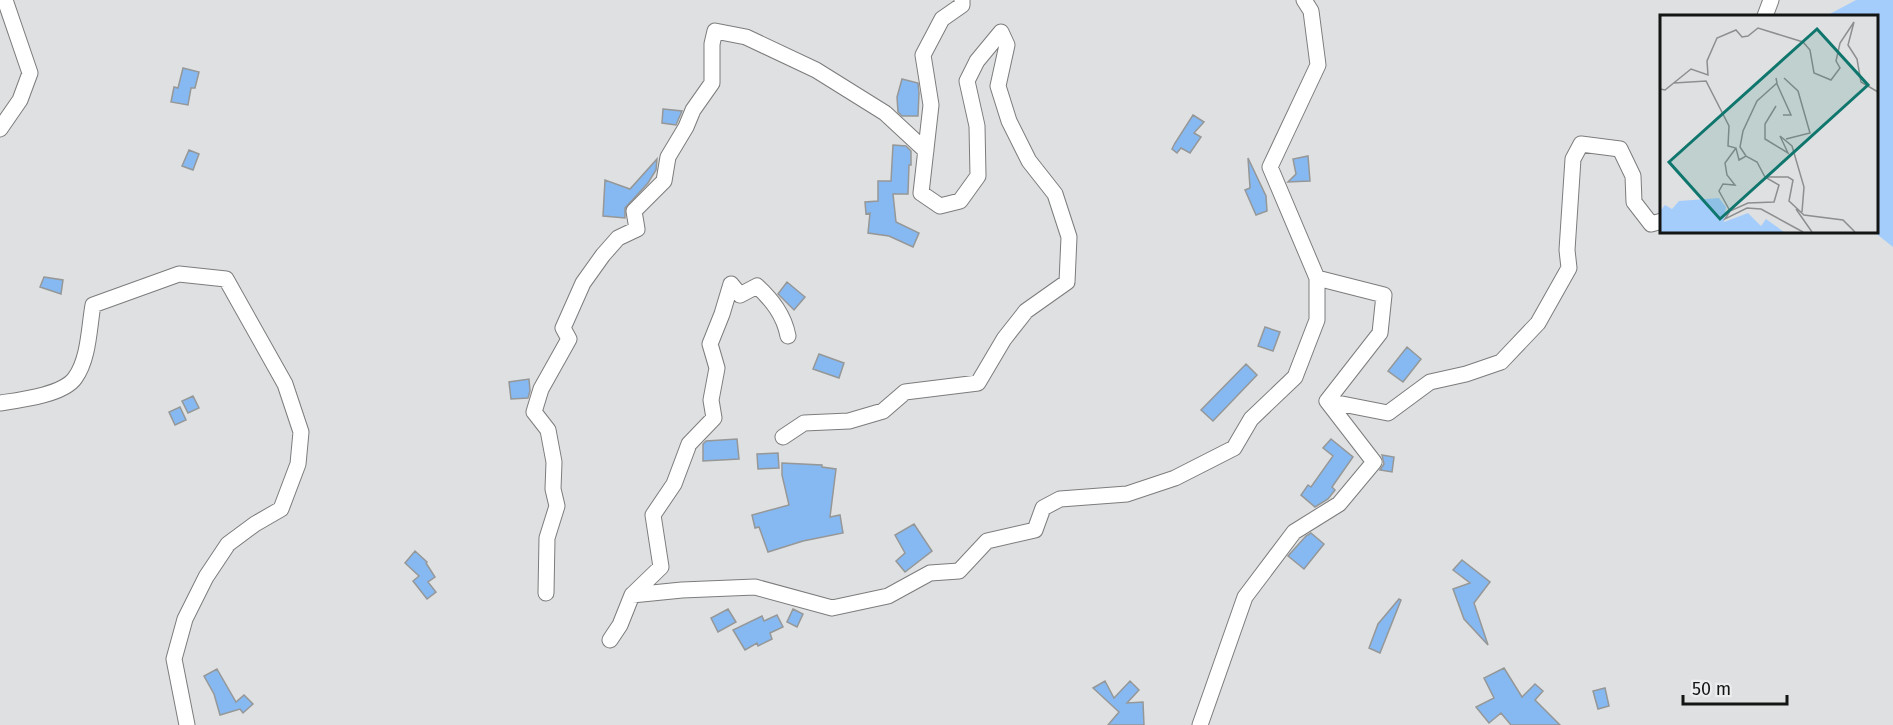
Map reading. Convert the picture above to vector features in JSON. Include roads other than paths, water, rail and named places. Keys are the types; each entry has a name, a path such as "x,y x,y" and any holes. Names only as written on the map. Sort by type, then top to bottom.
{"street":[{"path":"0,129 20,100 30,73 5,0"},
{"path":"783,437 804,423 849,421 883,411 905,392 978,383 1004,339 1026,311 1067,282 1069,237 1055,194 1029,161 1009,122 998,86 1007,45 1001,32 977,61 967,81 977,126 978,176 960,201 940,206 921,193 931,105 923,55 942,20 962,5 962,0"},
{"path":"1765,15 1771,0"},
{"path":"632,595 754,587 832,608 888,596 930,573 959,571 987,541 1035,530 1043,508 1060,499 1127,494 1175,478 1234,448 1251,419 1295,377 1317,320 1317,278 1270,167 1318,65 1309,4"},
{"path":"546,593 548,538 557,506 554,489 554,462 548,430 534,411 541,389 569,339 563,328 583,283 618,237 637,229 634,211 664,181 668,157 686,127 693,110 712,84 712,44 716,31 746,37 816,70 885,113 926,152"},
{"path":"1327,400 1388,413 1430,382 1501,362 1538,323 1569,268 1567,250 1573,159 1581,144 1620,149 1633,176 1634,202 1651,224 1660,222"},
{"path":"0,403 56,391 74,379 84,358 93,305 179,274 226,279 285,384 301,432 298,464 281,509 255,524 228,544 206,577 185,619 174,659 187,725"},
{"path":"1317,278 1384,295 1380,333 1327,400"},
{"path":"610,640 620,625 632,595 661,567 652,515 674,484 689,444 714,418 711,400 717,368 710,344 722,314 730,284 740,295 757,286 771,299 786,323 788,336"},
{"path":"1200,725 1245,597 1294,532 1339,504 1374,462 1327,400"}]}
